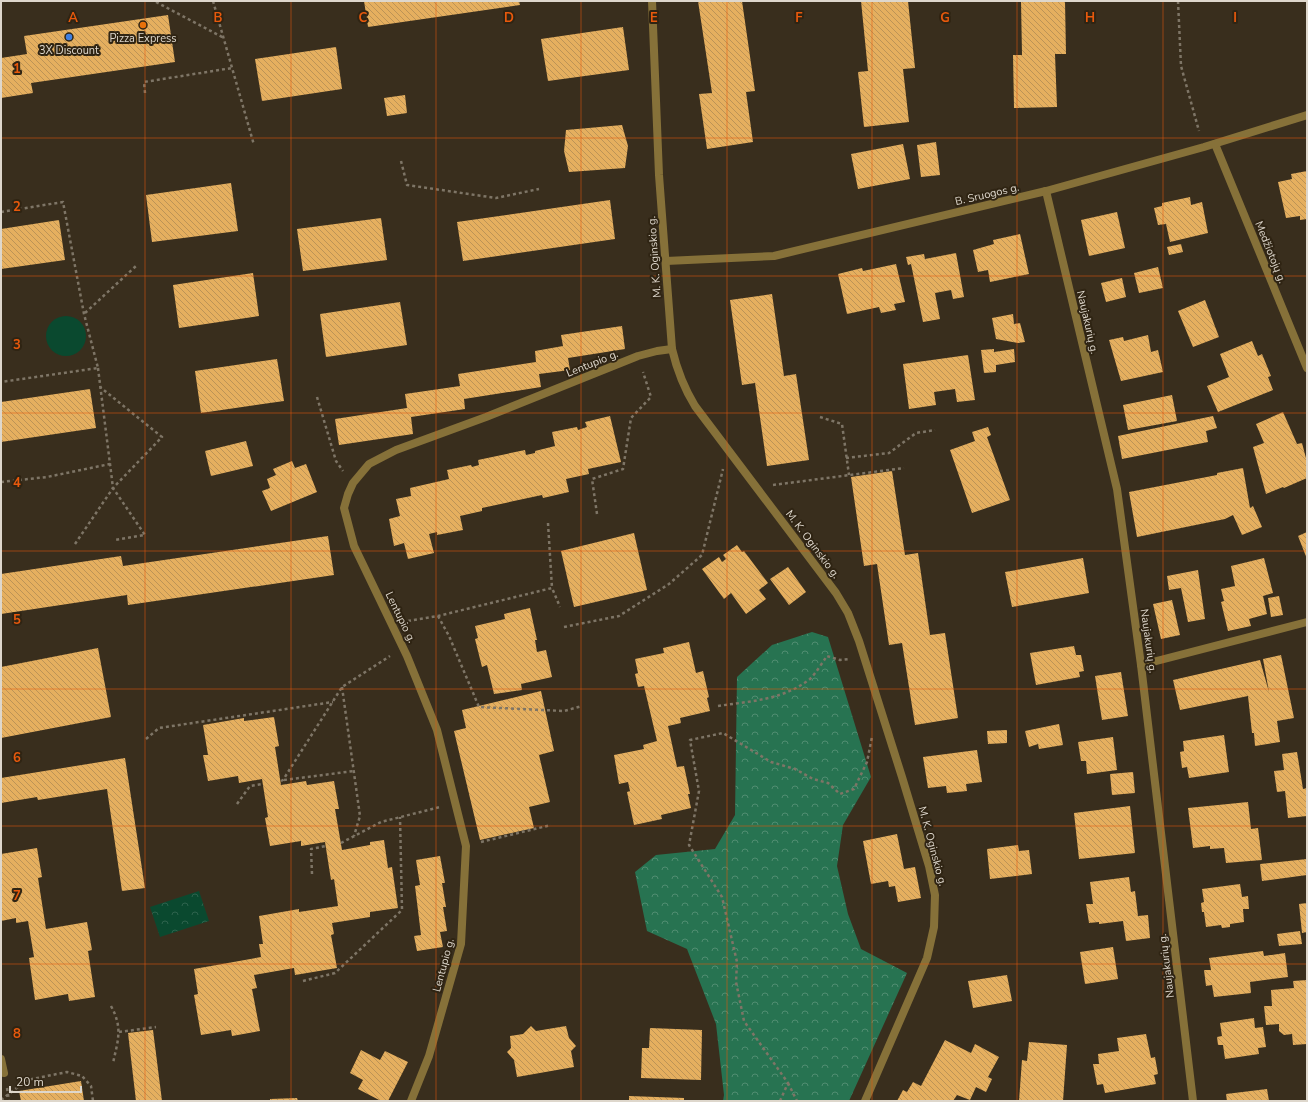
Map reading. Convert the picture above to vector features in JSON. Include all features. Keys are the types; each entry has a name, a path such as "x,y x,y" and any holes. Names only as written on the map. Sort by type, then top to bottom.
{"street":[{"name":"M. K. Oginskio g.","path":"652,1 659,175 672,349 678,373 685,390 727,449 836,593 848,612 885,721 929,866 935,895 934,927 928,958 865,1101"},
{"name":"B. Sruogos g.","path":"666,262 774,256 1046,191 1215,144 1307,115"},
{"name":"Medžiotojų g.","path":"1215,144 1307,368"},
{"name":"Naujakurių g.","path":"1046,191 1117,489 1141,665 1193,1101"},
{"name":"Lentupio g.","path":"411,1101 429,1056 461,944 466,846 436,730 404,647 354,546 344,508 353,483 369,464 396,450 486,417 638,356 672,349"},
{"path":"1141,665 1307,622"},
{"path":"1,1059 4,1073"}],"path":[{"path":"213,1 254,145"},
{"path":"1178,1 1181,66 1204,147"},
{"path":"156,2 224,38"},
{"path":"145,93 144,82 232,68"},
{"path":"401,161 406,185 496,198 539,189"},
{"path":"1,212 63,202 84,314 98,368 113,488 144,535 114,540"},
{"path":"84,314 136,266"},
{"path":"1,382 98,368"},
{"path":"597,514 592,479 623,469 631,418 651,397 643,373"},
{"path":"75,544 113,488 162,437 100,387"},
{"path":"317,397 336,461"},
{"path":"820,417 842,424 849,475"},
{"path":"846,458 889,453 916,433 935,430"},
{"path":"564,628 619,616 669,584 702,555 727,449"},
{"path":"1,482 47,477 110,464"},
{"path":"756,487 904,468"},
{"path":"548,523 552,588 560,607"},
{"path":"392,624 438,616 552,588"},
{"path":"438,616 449,636 479,707 564,712 582,706"},
{"path":"354,771 282,780 342,687 404,647"},
{"path":"718,706 774,698 811,678 827,656 840,660 854,658 862,650"},
{"path":"342,687 360,816 354,836"},
{"path":"146,739 159,728 333,702"},
{"path":"797,1101 788,1083 744,1020 736,982 737,962 722,897 688,845 699,791 690,740 723,733 771,762 795,769 813,779 828,783 840,794 854,789 867,762 869,743 876,722 885,721"},
{"path":"237,804 250,786 263,784"},
{"path":"341,843 381,822 456,803"},
{"path":"303,981 335,973 402,910 400,817"},
{"path":"466,846 551,825"},
{"path":"312,874 311,849 326,846"},
{"path":"110,1006 117,1017 119,1032 113,1063"},
{"path":"119,1032 156,1027"},
{"path":"1,1100 27,1080 67,1072 82,1076 91,1086 94,1101"},
{"path":"780,1101 788,1083"},
{"path":"8,1095 9,1101"}],"green space":[{"path":"66,316 74,318 80,322 84,328 86,336 84,344 80,350 74,354 66,356 58,354 52,350 48,344 46,336 48,328 52,322 58,318"},
{"path":"812,632 828,637 871,777 843,825 837,866 848,914 861,949 907,973 849,1101 723,1101 724,1095 716,1024 687,949 647,931 635,872 656,855 715,849 735,815 737,677 772,645"},
{"path":"199,891 209,921 160,937 150,907"}],"building":[{"path":"364,1 519,1 520,5 368,27"},
{"path":"698,1 742,1 755,91 746,92 753,142 707,149 699,94 712,93"},
{"path":"861,1 908,1 915,68 903,69 909,122 864,127 858,72 868,71"},
{"path":"1021,1 1065,1 1066,54 1055,54 1057,107 1014,108 1013,55 1022,55"},
{"path":"168,15 175,62 31,83 33,93 1,98 1,58 27,54 24,36"},
{"path":"623,27 629,70 548,81 541,39"},
{"path":"336,47 342,89 262,101 255,59"},
{"path":"405,95 407,113 387,116 384,98"},
{"path":"622,125 628,146 625,168 569,172 564,151 566,130"},
{"path":"936,142 940,175 921,177 917,145"},
{"path":"903,144 910,179 858,189 851,154"},
{"path":"1307,171 1307,219 1300,220 1300,216 1286,218 1278,182 1292,179 1291,174"},
{"path":"231,183 238,231 152,242 146,195"},
{"path":"1190,197 1191,205 1202,202 1208,233 1170,242 1166,224 1158,225 1154,208 1162,206 1162,203"},
{"path":"610,200 615,239 463,261 457,222"},
{"path":"1117,212 1125,248 1089,256 1081,220"},
{"path":"381,218 387,260 303,271 297,229"},
{"path":"59,220 65,260 1,269 1,229"},
{"path":"1020,234 1029,274 990,282 988,270 978,272 973,250 994,244 993,240"},
{"path":"1181,244 1183,252 1169,255 1167,247"},
{"path":"956,253 964,297 953,299 951,290 935,293 940,319 923,322 911,264 908,265 906,257 924,254 925,259"},
{"path":"896,264 905,302 894,304 896,310 881,313 879,307 847,314 838,274 862,268 863,271"},
{"path":"1158,267 1163,288 1139,293 1134,273"},
{"path":"253,273 259,316 179,328 173,285"},
{"path":"1122,278 1126,297 1106,302 1101,283"},
{"path":"772,294 784,376 796,374 809,460 767,466 755,383 742,385 730,300"},
{"path":"1205,300 1219,337 1193,347 1178,311"},
{"path":"400,302 407,345 326,357 320,314"},
{"path":"1013,314 1014,324 1020,323 1025,342 1018,343 996,339 992,318"},
{"path":"622,326 625,349 568,358 570,370 539,374 541,387 464,399 465,409 411,417 413,434 339,445 335,419 407,408 405,394 460,386 458,374 536,362 535,351 563,346 561,335"},
{"path":"1148,335 1151,352 1158,350 1163,372 1121,381 1109,340 1123,337 1124,341"},
{"path":"1252,341 1258,356 1262,354 1271,376 1268,377 1273,390 1218,412 1207,386 1229,377 1220,354"},
{"path":"994,349 994,352 1014,349 1015,362 996,365 996,372 984,373 981,350"},
{"path":"968,355 975,400 957,402 955,389 934,392 936,405 909,409 903,364"},
{"path":"277,359 284,401 201,413 195,371"},
{"path":"90,389 96,428 1,442 1,402"},
{"path":"1172,395 1177,421 1128,430 1123,405"},
{"path":"1283,412 1297,444 1302,443 1307,462 1307,478 1266,494 1253,447 1264,443 1256,424"},
{"path":"610,416 621,462 588,469 589,474 566,479 569,492 543,498 542,495 482,508 482,511 460,516 463,530 437,535 437,532 429,534 434,553 408,559 404,543 394,546 389,519 400,516 396,499 411,496 410,488 449,479 447,470 471,465 472,467 479,465 478,460 525,450 526,455 555,446 552,432 577,427 578,430 587,427 585,422"},
{"path":"1213,416 1217,428 1206,431 1208,442 1122,459 1118,436"},
{"path":"988,427 991,435 987,437 1010,500 972,513 950,450 975,441 972,432"},
{"path":"246,441 253,466 211,476 205,451"},
{"path":"292,461 295,468 306,464 317,492 271,511 262,491 270,488 267,479 276,475 273,469"},
{"path":"1243,468 1250,508 1253,506 1262,527 1242,535 1233,515 1225,519 1137,537 1129,492 1217,475 1217,473"},
{"path":"892,471 905,555 918,553 930,635 945,633 958,718 915,725 902,643 889,645 877,564 864,566 851,477"},
{"path":"1307,532 1307,559 1298,536"},
{"path":"634,533 647,590 574,607 561,551"},
{"path":"328,536 334,575 128,605 127,595 1,614 1,574 121,556 123,566"},
{"path":"737,545 742,552 744,551 768,583 759,590 766,599 746,614 731,593 724,599 702,569 719,557 722,562 726,559 723,555"},
{"path":"1083,558 1089,593 1012,607 1005,572"},
{"path":"1264,558 1273,593 1263,596 1267,614 1249,619 1251,626 1228,631 1221,602 1224,601 1221,589 1235,586 1231,566"},
{"path":"788,567 806,592 789,605 770,579"},
{"path":"1198,570 1205,619 1188,622 1181,588 1169,590 1167,576"},
{"path":"1279,596 1283,615 1271,617 1268,598"},
{"path":"1172,600 1180,635 1161,639 1153,604"},
{"path":"530,608 537,640 535,640 537,652 546,650 552,677 521,684 522,690 494,694 487,665 482,667 475,639 478,638 475,626 505,619 504,614"},
{"path":"689,642 696,673 703,671 709,697 707,698 710,711 680,718 681,723 668,726 677,767 684,766 690,794 688,794 691,808 661,815 662,819 634,825 627,792 630,791 628,782 619,784 614,755 644,749 643,745 657,741 644,686 638,687 635,674 638,673 635,659 664,653 663,648"},
{"path":"1074,646 1076,655 1081,655 1084,671 1079,672 1080,677 1036,685 1030,653"},
{"path":"98,648 111,717 1,738 1,667"},
{"path":"1281,655 1294,718 1277,721 1280,742 1255,746 1248,696 1180,710 1173,680 1260,660 1269,692 1263,659"},
{"path":"1121,672 1128,716 1102,720 1095,676"},
{"path":"541,691 554,751 539,755 550,802 529,807 534,828 480,840 454,731 466,728 462,710"},
{"path":"274,717 279,746 275,747 281,785 306,781 307,785 334,781 339,809 335,809 342,850 370,845 370,842 384,840 388,868 392,867 398,908 370,912 370,917 332,923 334,934 331,935 337,968 295,975 294,968 254,975 257,988 252,989 260,1031 232,1036 231,1030 201,1035 194,995 198,994 194,969 261,957 259,944 263,944 259,916 299,909 299,912 338,906 334,879 331,880 325,842 301,846 301,841 270,846 265,818 268,817 262,779 239,783 238,776 208,781 203,755 208,755 203,725 244,718 244,721"},
{"path":"1059,724 1063,745 1039,749 1038,744 1029,747 1025,731"},
{"path":"1007,730 1007,743 988,744 987,731"},
{"path":"1224,735 1229,772 1189,778 1187,767 1182,768 1180,752 1184,751 1183,741"},
{"path":"1113,737 1117,770 1087,774 1086,761 1081,761 1078,742"},
{"path":"977,750 982,782 966,784 967,791 947,793 946,786 928,788 923,757"},
{"path":"1297,752 1303,789 1307,788 1307,816 1288,818 1285,791 1277,792 1274,771 1284,770 1282,754"},
{"path":"125,758 145,888 122,891 107,789 38,800 37,797 1,803 1,778"},
{"path":"1133,772 1135,793 1112,795 1110,774"},
{"path":"1248,802 1251,829 1258,828 1262,860 1226,863 1224,848 1210,849 1210,846 1193,848 1188,808"},
{"path":"1130,806 1135,853 1079,859 1074,813"},
{"path":"897,834 904,869 915,867 921,898 898,902 895,886 889,887 888,881 871,884 863,841"},
{"path":"1018,845 1019,851 1029,850 1032,874 990,879 987,849"},
{"path":"37,848 42,877 38,878 46,929 87,922 92,950 88,951 95,997 69,1001 68,994 35,1000 29,958 34,957 28,921 16,923 16,918 1,921 1,854"},
{"path":"440,856 445,883 442,883 446,907 443,907 447,931 440,932 443,947 417,951 414,936 421,935 415,886 420,885 416,860"},
{"path":"1307,859 1307,875 1262,881 1260,864"},
{"path":"1129,877 1131,892 1135,891 1138,916 1148,915 1150,938 1126,941 1123,921 1099,924 1099,922 1089,923 1086,904 1093,904 1090,882"},
{"path":"1240,884 1242,897 1248,896 1249,909 1243,909 1244,922 1230,924 1230,927 1222,928 1221,925 1206,927 1201,903 1204,902 1202,889"},
{"path":"1307,903 1307,932 1302,933 1299,904"},
{"path":"1300,931 1302,944 1279,946 1277,934"},
{"path":"1113,947 1118,979 1085,984 1080,952"},
{"path":"1263,951 1264,956 1285,953 1288,977 1250,982 1251,993 1214,997 1212,985 1206,986 1204,970 1211,970 1209,958"},
{"path":"1007,975 1012,1001 973,1008 968,981"},
{"path":"1307,980 1307,1044 1293,1045 1292,1034 1284,1035 1279,1031 1279,1024 1266,1025 1264,1006 1272,1006 1271,990 1294,988 1293,981"},
{"path":"1254,1018 1255,1028 1263,1027 1266,1047 1258,1048 1259,1054 1225,1059 1223,1045 1218,1045 1217,1037 1222,1036 1220,1023"},
{"path":"531,1026 536,1031 566,1026 569,1038 576,1046 571,1051 574,1067 517,1077 514,1060 507,1052 511,1048 510,1036 523,1034"},
{"path":"650,1028 702,1030 701,1080 641,1078 642,1048 649,1048"},
{"path":"153,1030 162,1101 136,1101 128,1033"},
{"path":"1146,1034 1151,1058 1155,1057 1158,1074 1154,1075 1156,1084 1105,1093 1103,1084 1097,1085 1093,1064 1099,1064 1098,1054 1119,1051 1117,1038"},
{"path":"945,1040 971,1053 975,1044 999,1057 988,1077 992,1079 986,1092 976,1087 970,1100 957,1095 953,1101 897,1101 903,1090 907,1092 913,1082 921,1086"},
{"path":"1029,1042 1067,1045 1063,1101 1019,1101 1022,1060 1027,1061"},
{"path":"361,1050 380,1060 385,1051 408,1062 388,1101 381,1101 358,1089 363,1080 350,1073"},
{"path":"81,1081 84,1101 21,1101 19,1091"},
{"path":"1267,1089 1269,1101 1227,1101 1226,1094"},
{"path":"629,1096 684,1098 684,1101 629,1101"},
{"path":"297,1098 298,1101 270,1101 270,1099"}],"place":[{"name":"Pizza Express","path":"143,25"},
{"name":"3X Discount","path":"69,37"}]}
